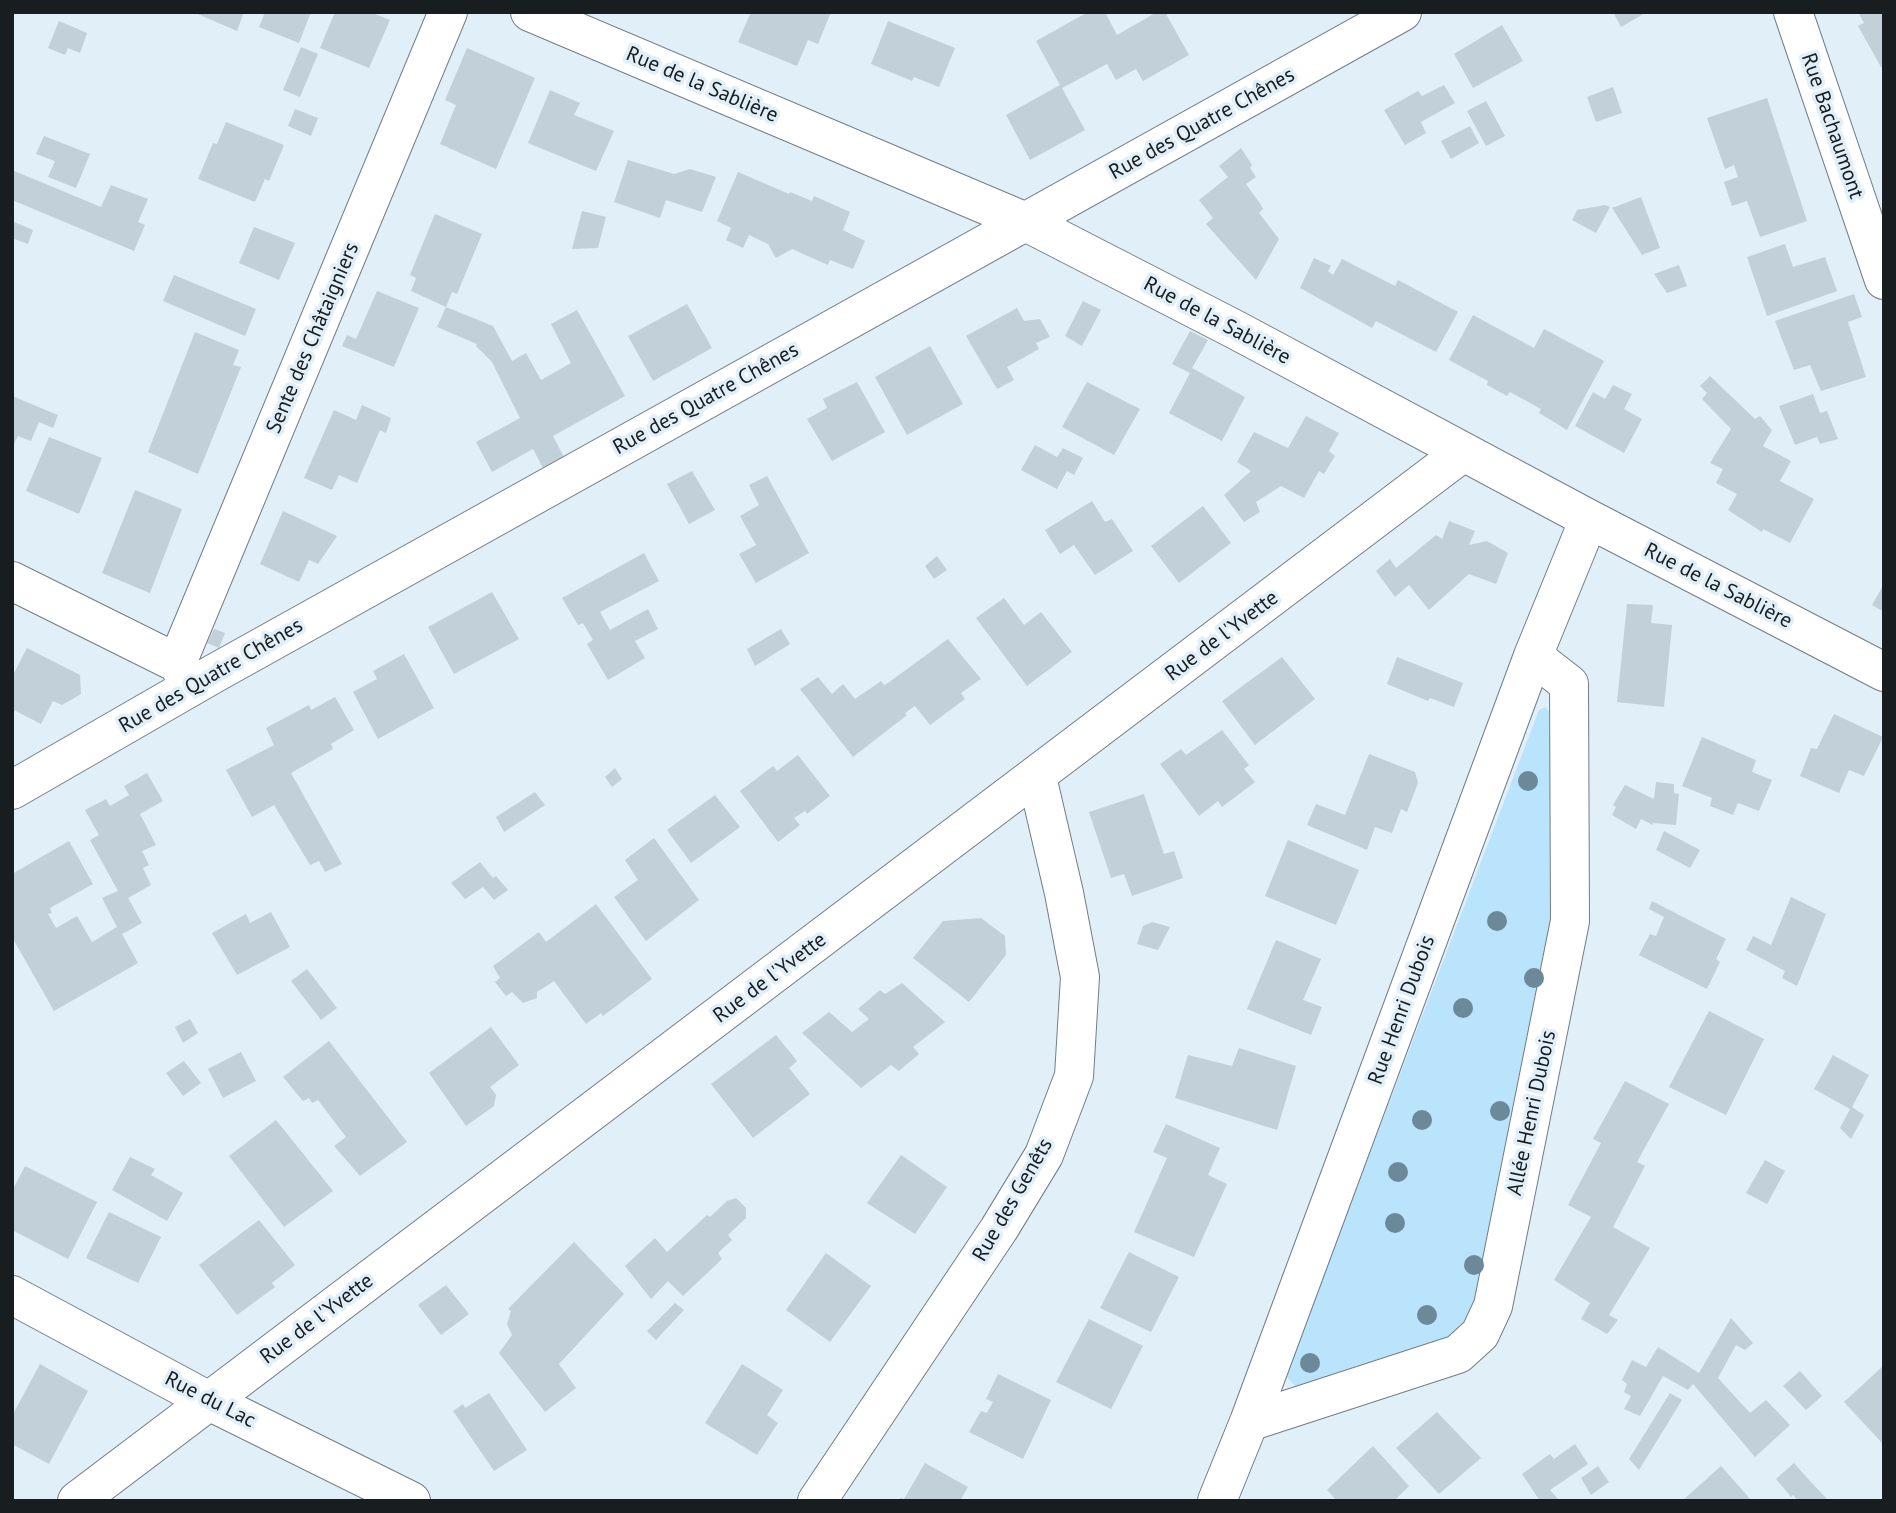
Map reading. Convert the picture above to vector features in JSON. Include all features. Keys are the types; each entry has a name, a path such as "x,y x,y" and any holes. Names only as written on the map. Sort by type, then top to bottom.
{"street":[{"name":"Sente des Châtaigniers","path":"184,675 448,12"},
{"name":"Rue de la Sablière","path":"530,12 1026,222 1884,672"},
{"name":"Rue des Quatre Chênes","path":"12,790 184,675 1026,222 1402,12"},
{"name":"Rue Bachaumont","path":"1793,12 1884,280"},
{"name":"Rue de l'Yvette","path":"77,1501 1462,453"},
{"name":"Rue Henri Dubois","path":"1217,1501 1249,1422 1532,656 1588,519"},
{"path":"12,580 184,675"},
{"name":"Allée Henri Dubois","path":"1249,1422 1458,1354 1480,1334 1493,1306 1570,921 1569,684 1532,656"},
{"name":"Rue des Genêts","path":"817,1501 1045,1156 1074,1076 1080,977 1065,893 1037,777"},
{"name":"Rue du Lac","path":"12,1295 209,1401 411,1501"}],"shaded area":[{"path":"1545,707 1554,716 1552,903 1545,973 1473,1314 1442,1345 1296,1387 1287,1377 1289,1365 1539,710"}],"building":[{"path":"193,12 244,12 237,31"},
{"path":"265,12 311,12 299,43 259,27"},
{"path":"335,12 370,12 390,20 369,68 320,48"},
{"path":"751,12 831,12 818,44 808,40 797,66 738,42"},
{"path":"1088,12 1105,12 1117,35 1157,12 1165,12 1189,55 1143,81 1136,69 1116,80 1107,64 1062,88 1085,130 1030,160 1006,115 1060,85 1036,41"},
{"path":"1613,12 1647,12 1621,27"},
{"path":"1858,12 1884,12 1884,66 1881,67 1858,26 1864,23"},
{"path":"59,21 87,33 80,53 68,48 65,55 48,48"},
{"path":"888,21 955,48 939,87 914,77 912,81 871,64"},
{"path":"1502,25 1523,61 1473,88 1454,54"},
{"path":"301,47 318,54 300,97 283,90"},
{"path":"467,48 535,78 496,169 440,144 456,105 445,100"},
{"path":"1444,85 1455,103 1421,122 1426,133 1405,145 1384,110 1418,91 1422,96"},
{"path":"1613,87 1622,113 1596,122 1587,97"},
{"path":"550,90 580,103 574,115 614,131 596,171 528,143"},
{"path":"1767,98 1807,221 1760,237 1747,201 1732,206 1724,182 1738,177 1734,165 1725,169 1707,118"},
{"path":"1486,101 1505,136 1486,146 1467,111"},
{"path":"295,109 318,118 311,136 288,126"},
{"path":"226,122 284,145 269,181 265,179 255,202 198,179 213,143 217,144"},
{"path":"1470,126 1479,143 1451,159 1441,141"},
{"path":"44,136 90,154 76,188 48,177 55,161 36,154"},
{"path":"1241,148 1256,177 1246,184 1263,209 1259,213 1279,239 1256,280 1206,224 1213,218 1199,200 1228,177 1219,166"},
{"path":"628,160 674,174 690,169 716,177 702,212 666,200 660,218 614,202"},
{"path":"12,170 101,207 111,185 148,199 138,222 145,225 134,251 12,200"},
{"path":"738,172 789,194 790,192 812,201 814,196 850,212 843,230 865,241 853,269 830,260 828,265 792,249 776,258 768,244 749,235 743,248 726,240 731,228 717,221"},
{"path":"1641,197 1660,248 1642,255 1612,208"},
{"path":"1605,205 1610,207 1596,233 1572,220 1577,210"},
{"path":"582,211 606,217 598,248 572,249"},
{"path":"435,214 482,234 457,294 452,292 446,307 411,291 416,278 410,275"},
{"path":"12,221 33,230 28,244 12,238"},
{"path":"254,227 295,243 279,280 239,263"},
{"path":"1785,244 1793,267 1825,257 1837,291 1767,316 1747,257"},
{"path":"1314,258 1331,266 1328,271 1333,275 1342,259 1395,286 1398,280 1458,312 1436,352 1376,321 1372,328 1300,288"},
{"path":"1679,265 1687,286 1667,293 1654,274"},
{"path":"174,275 256,309 245,336 163,301"},
{"path":"377,291 419,308 394,367 342,346 347,335 356,339"},
{"path":"1854,294 1862,317 1848,322 1866,377 1821,391 1810,365 1794,370 1775,321"},
{"path":"1083,301 1101,310 1082,346 1065,336"},
{"path":"687,304 712,348 653,381 628,336"},
{"path":"446,307 493,326 512,361 526,353 541,380 571,363 551,324 577,310 625,396 553,436 565,459 544,470 533,449 492,472 476,442 520,418 492,362 477,344 437,327"},
{"path":"1017,308 1024,321 1040,319 1050,337 1036,343 1039,349 1007,367 1014,380 997,389 966,336"},
{"path":"1473,315 1534,348 1544,329 1604,361 1567,430 1539,413 1541,409 1510,392 1507,396 1487,385 1488,381 1449,360"},
{"path":"1190,331 1208,340 1192,368 1245,397 1222,441 1169,413 1190,373 1172,364"},
{"path":"195,332 239,350 233,365 241,367 198,474 148,452"},
{"path":"930,346 963,404 907,435 875,377"},
{"path":"1710,376 1755,419 1760,416 1772,430 1763,446 1791,461 1780,481 1814,499 1790,543 1763,529 1762,532 1728,510 1737,494 1716,483 1723,469 1710,463 1731,429 1702,399 1707,393 1700,386"},
{"path":"857,382 885,432 832,461 807,419 827,408 823,399"},
{"path":"1087,382 1140,409 1114,455 1062,427"},
{"path":"1613,385 1632,394 1624,409 1642,419 1624,453 1575,426 1593,392 1605,399"},
{"path":"1813,394 1820,413 1827,411 1838,439 1820,444 1817,437 1795,445 1779,406"},
{"path":"12,396 58,415 53,428 39,422 31,441 18,436 12,448"},
{"path":"362,405 391,418 386,433 380,430 357,483 339,475 332,490 304,478 334,410 356,420"},
{"path":"1306,416 1339,433 1329,451 1335,456 1324,474 1319,471 1304,498 1281,486 1256,502 1260,512 1244,522 1224,495 1251,471 1237,462 1254,432 1288,448"},
{"path":"49,437 102,458 79,514 26,491"},
{"path":"1035,445 1057,457 1063,448 1083,458 1074,475 1067,471 1057,489 1021,470"},
{"path":"692,471 715,510 689,524 667,484"},
{"path":"767,476 809,553 756,583 739,554 756,545 740,516 759,505 749,485"},
{"path":"135,490 182,509 150,593 102,573"},
{"path":"1092,501 1105,522 1112,519 1133,551 1095,575 1074,545 1060,554 1045,530"},
{"path":"1203,506 1231,543 1179,583 1151,546"},
{"path":"283,511 337,536 318,564 309,560 299,582 260,564"},
{"path":"1449,521 1475,531 1469,545 1487,541 1508,553 1496,584 1469,574 1429,610 1409,585 1395,597 1376,571 1390,559 1396,568 1436,535 1442,539"},
{"path":"644,553 659,581 600,612 610,630 648,609 658,629 635,641 645,658 608,680 587,644 593,640 583,623 578,625 562,598"},
{"path":"937,556 947,570 934,579 925,566"},
{"path":"1884,584 1884,612 1872,605"},
{"path":"492,592 519,639 454,674 428,627"},
{"path":"1004,598 1024,625 1041,612 1072,652 1027,686 976,618"},
{"path":"1627,604 1653,605 1651,623 1672,625 1664,707 1617,702"},
{"path":"214,629 225,633 219,648 207,643"},
{"path":"781,629 790,644 755,666 747,649"},
{"path":"948,639 981,679 961,693 965,699 930,725 915,706 853,757 800,689 818,677 832,694 843,684 855,699 881,681 884,685 888,683"},
{"path":"27,648 80,675 81,694 62,705 53,701 41,724 12,709 12,677"},
{"path":"404,654 434,708 378,739 353,692 377,679 373,671"},
{"path":"1282,657 1315,699 1255,745 1222,701"},
{"path":"1397,657 1463,683 1454,707 1430,698 1428,701 1387,684"},
{"path":"335,697 354,730 331,744 333,749 291,773 342,864 325,872 319,861 310,865 274,805 252,817 226,770 274,745 266,728 309,705 311,710"},
{"path":"1834,714 1883,737 1864,776 1849,770 1839,793 1800,776 1811,748 1817,749"},
{"path":"1222,730 1249,765 1244,769 1255,782 1222,807 1218,801 1199,816 1160,764 1181,749 1186,755"},
{"path":"1702,737 1756,760 1752,772 1772,780 1759,811 1738,803 1733,815 1710,806 1712,798 1682,786"},
{"path":"1369,754 1415,772 1418,783 1407,812 1401,809 1392,833 1375,827 1367,850 1307,825 1316,804 1345,815"},
{"path":"798,755 830,796 807,814 805,811 794,818 800,825 778,842 740,791 773,766 777,771"},
{"path":"615,768 622,779 612,787 605,777"},
{"path":"147,773 163,801 140,814 156,845 142,851 149,865 143,868 151,885 128,898 142,923 122,934 138,963 54,1011 12,937 12,874 69,841 93,884 50,908 52,913 48,914 56,928 77,916 92,942 117,927 102,898 118,891 90,840 99,835 85,810 106,799 110,806 129,795 124,786"},
{"path":"1656,782 1674,784 1674,793 1679,794 1676,825 1653,825 1641,819 1636,829 1612,815 1616,807 1613,805 1625,785 1654,799"},
{"path":"535,792 545,805 504,832 496,817"},
{"path":"1144,794 1164,854 1174,851 1183,878 1132,896 1124,874 1111,878 1089,812"},
{"path":"715,795 740,827 691,863 667,830"},
{"path":"1664,831 1700,850 1690,868 1656,850"},
{"path":"654,838 699,900 646,941 614,897 638,880 625,860"},
{"path":"1288,840 1359,870 1336,925 1265,896"},
{"path":"480,862 493,878 496,876 508,890 494,900 483,887 465,899 451,883"},
{"path":"1791,897 1826,914 1797,986 1782,978 1785,971 1746,950 1753,936 1771,945"},
{"path":"1652,901 1726,939 1716,959 1720,962 1707,989 1639,955 1650,934 1656,936 1664,917 1649,909"},
{"path":"596,904 652,979 603,1016 601,1013 586,1024 554,981 537,992 537,998 523,1003 512,992 506,996 495,982 500,978 493,966 539,932 546,942"},
{"path":"271,912 290,947 237,975 212,933 246,914 250,923"},
{"path":"981,918 1005,936 1006,955 969,1002 913,958 943,921"},
{"path":"1152,922 1170,927 1158,950 1137,944 1143,926"},
{"path":"1276,940 1321,959 1303,1000 1322,1007 1311,1035 1247,1009"},
{"path":"307,969 337,1008 321,1020 291,981"},
{"path":"902,983 945,1022 913,1047 919,1054 899,1071 891,1065 861,1088 802,1033 829,1012 852,1032 869,1019 858,1009 880,990 885,994"},
{"path":"1709,1011 1764,1039 1726,1115 1669,1087"},
{"path":"190,1019 198,1033 183,1043 175,1027"},
{"path":"491,1027 519,1065 490,1087 496,1095 494,1106 466,1126 429,1073"},
{"path":"776,1035 797,1061 789,1068 810,1094 753,1138 711,1084"},
{"path":"329,1041 407,1142 360,1176 334,1146 346,1137 318,1100 312,1103 309,1098 303,1101 283,1077"},
{"path":"1239,1048 1296,1066 1277,1130 1175,1098 1188,1055 1232,1066"},
{"path":"241,1052 256,1081 223,1098 208,1069"},
{"path":"1833,1055 1869,1075 1852,1107 1864,1115 1851,1139 1840,1128 1850,1109 1814,1089"},
{"path":"184,1061 201,1083 183,1096 166,1073"},
{"path":"1625,1081 1669,1104 1637,1162 1645,1166 1613,1227 1650,1248 1609,1315 1618,1320 1607,1334 1581,1319 1590,1303 1554,1280 1591,1217 1568,1205 1601,1143 1593,1139"},
{"path":"276,1120 333,1191 284,1227 229,1156"},
{"path":"1166,1124 1220,1148 1208,1175 1227,1184 1194,1257 1134,1232 1167,1158 1153,1152"},
{"path":"901,1155 947,1187 915,1234 867,1203"},
{"path":"130,1157 155,1169 151,1175 183,1193 167,1221 112,1190"},
{"path":"1765,1160 1785,1171 1767,1204 1746,1193"},
{"path":"25,1166 97,1202 68,1259 12,1230 12,1191"},
{"path":"736,1198 746,1208 746,1218 728,1235 732,1240 718,1253 722,1259 683,1296 668,1281 651,1299 625,1266 655,1238 667,1252 707,1215 710,1217 727,1201"},
{"path":"109,1212 161,1237 138,1283 86,1258"},
{"path":"259,1220 295,1265 272,1283 275,1287 237,1315 199,1265"},
{"path":"574,1242 624,1294 559,1364 576,1388 545,1412 499,1353 512,1335 507,1324 511,1311 508,1309"},
{"path":"1129,1252 1179,1277 1151,1332 1100,1308"},
{"path":"826,1253 871,1286 830,1342 786,1310"},
{"path":"446,1285 469,1314 441,1335 418,1305"},
{"path":"675,1303 684,1310 656,1340 647,1331"},
{"path":"1731,1318 1753,1343 1745,1350 1736,1345 1718,1378 1750,1413 1766,1400 1790,1425 1755,1457 1693,1384 1688,1390 1663,1376 1640,1416 1624,1409 1631,1396 1624,1392 1627,1384 1622,1380 1632,1360 1646,1367 1658,1347 1699,1373"},
{"path":"1089,1319 1143,1346 1111,1409 1056,1382"},
{"path":"40,1364 88,1391 49,1464 12,1444 12,1416"},
{"path":"742,1364 783,1390 767,1415 778,1423 757,1455 705,1423"},
{"path":"1882,1367 1884,1441 1882,1443 1844,1402"},
{"path":"1800,1371 1822,1396 1806,1410 1783,1386"},
{"path":"998,1374 1051,1400 1023,1459 969,1432 981,1411 987,1413 993,1402 986,1399"},
{"path":"489,1393 527,1450 494,1471 453,1411 463,1404 465,1408"},
{"path":"1670,1393 1682,1400 1639,1470 1629,1459"},
{"path":"1437,1412 1481,1458 1439,1494 1396,1448"},
{"path":"1575,1444 1588,1464 1550,1490 1560,1501 1540,1501 1522,1474 1550,1454 1554,1459"},
{"path":"1373,1446 1409,1486 1394,1501 1337,1501 1327,1490"},
{"path":"925,1463 968,1487 960,1501 898,1501 900,1498 904,1499"},
{"path":"1794,1463 1829,1501 1798,1501 1793,1495 1791,1497 1776,1479"},
{"path":"1598,1466 1609,1482 1591,1495 1581,1478"},
{"path":"1721,1466 1752,1501 1682,1501"}]}
